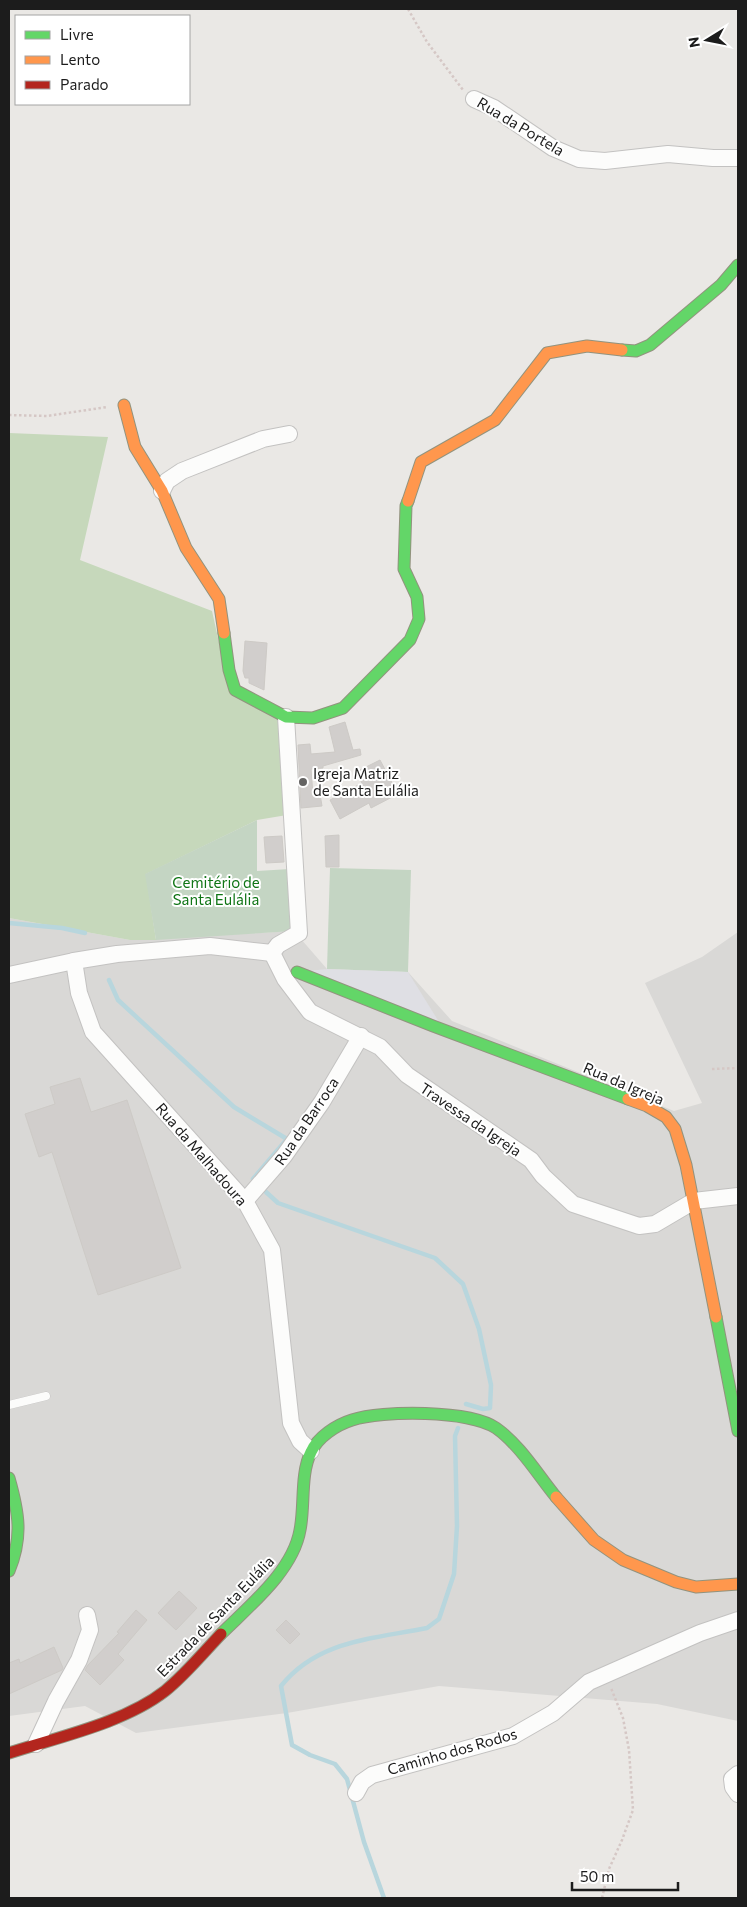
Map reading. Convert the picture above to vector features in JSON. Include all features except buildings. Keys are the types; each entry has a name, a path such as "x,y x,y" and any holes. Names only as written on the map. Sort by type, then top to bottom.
{"street":[{"name":"Rua da Portela","path":"474,99 494,108 552,148 579,159 605,161 668,154 738,158"},
{"path":"124,405 135,447 162,491 186,548 205,575 218,599 228,670 234,690 286,716 313,718 343,708 410,640 419,619 417,597 404,569 406,506 421,462 496,420 547,353 587,346 636,351 650,345 721,285 738,265"},
{"path":"162,491 167,481 182,471 263,439 289,434"},
{"path":"9,975 117,954 210,946 272,953 278,945 299,934 286,716"},
{"name":"Travessa da Igreja","path":"272,953 285,979 310,1012 380,1047 407,1076 531,1160 543,1176 573,1204 639,1226 655,1224 694,1201"},
{"name":"Rua da Malhadoura","path":"74,961 79,993 93,1032 244,1200 272,1250 291,1423 300,1441 311,1451"},
{"name":"Rua da Igreja","path":"296,972 433,1026 647,1106 666,1117 675,1129 686,1165 738,1432"},
{"name":"Rua da Barroca","path":"244,1200 284,1156 301,1133 322,1102 361,1036"},
{"path":"694,1201 738,1196"},
{"name":"Estrada de Santa Eulália","path":"9,1753 136,1710 165,1691 268,1587 289,1560 300,1533 304,1505 304,1474 311,1451 329,1432 352,1420 384,1414 445,1415 472,1418 496,1428 516,1447 569,1514 594,1540 623,1560 676,1582 696,1587 738,1584"},
{"path":"9,1478 20,1520 19,1538 14,1560 9,1571"},
{"path":"9,1744 31,1746 79,1660 90,1630 87,1615"},
{"name":"Caminho dos Rodos","path":"356,1793 362,1782 372,1775 513,1736 553,1712 589,1682 700,1633 738,1620"},
{"path":"738,1774 732,1780 733,1787 738,1794"}],"lane":[{"path":"9,1405 46,1396"}],"path":[{"name":"Rua da Portela","path":"408,9 442,64 461,88 474,99"},
{"path":"9,415 46,416 124,405"},
{"path":"712,1069 738,1068"},
{"path":"602,1898 609,1870 632,1810 629,1750 624,1718 605,1674"}],"shaded area":[{"path":"9,918 130,940 294,931 327,969 408,972 452,1021 674,1111 702,1103 645,983 702,957 738,932 738,1721 657,1704 439,1686 287,1713 136,1733 85,1706 9,1716"},
{"path":"327,969 408,972 444,1030 297,972"}],"green space":[{"path":"9,433 108,437 80,560 212,611 230,692 281,718 287,815 257,820 146,874 156,940 130,940 9,918"},
{"name":"Cemitério de Santa Eulália","path":"257,820 257,871 290,869 294,931 156,940 145,874"},
{"path":"330,868 411,870 408,972 327,969"}],"waterway":[{"path":"9,923 62,928 85,933"},
{"path":"109,980 118,1000 234,1107 287,1139 253,1179"},
{"path":"266,1192 278,1203 435,1258 463,1284 479,1329 491,1385 490,1408 483,1409 466,1404"},
{"path":"384,1898 364,1842 347,1779 335,1764 310,1755 292,1745 281,1686 296,1671 312,1659 329,1650 367,1639 427,1628 439,1619 454,1574 457,1526 455,1436 458,1428"}],"traffic: fast":[{"path":"622,350 636,351 650,345 721,285 738,265"},
{"path":"224,633 229,670 235,690 286,717 313,718 343,708 410,640 419,619 417,597 404,569 406,506 408,501"},
{"path":"297,972 433,1026 628,1099"},
{"path":"716,1317 738,1431"},
{"path":"221,1634 268,1587 289,1560 300,1530 305,1470 311,1452 318,1441 334,1428 346,1422 384,1414 404,1413 447,1415 484,1422 496,1428 513,1443 556,1497"},
{"path":"9,1478 18,1525 16,1547 9,1571"}],"traffic: slow":[{"path":"408,501 421,462 495,420 547,353 587,346 622,350"},
{"path":"124,405 135,447 162,491 186,548 219,599 224,633"},
{"path":"628,1099 647,1106 666,1117 675,1129 686,1165 716,1317"},
{"path":"556,1497 594,1540 623,1560 676,1582 696,1587 738,1584"}],"traffic: jam":[{"path":"9,1753 90,1728 149,1702 180,1678 221,1634"}],"place":[{"name":"Igreja Matriz de Santa Eulália","path":"303,782"}]}
